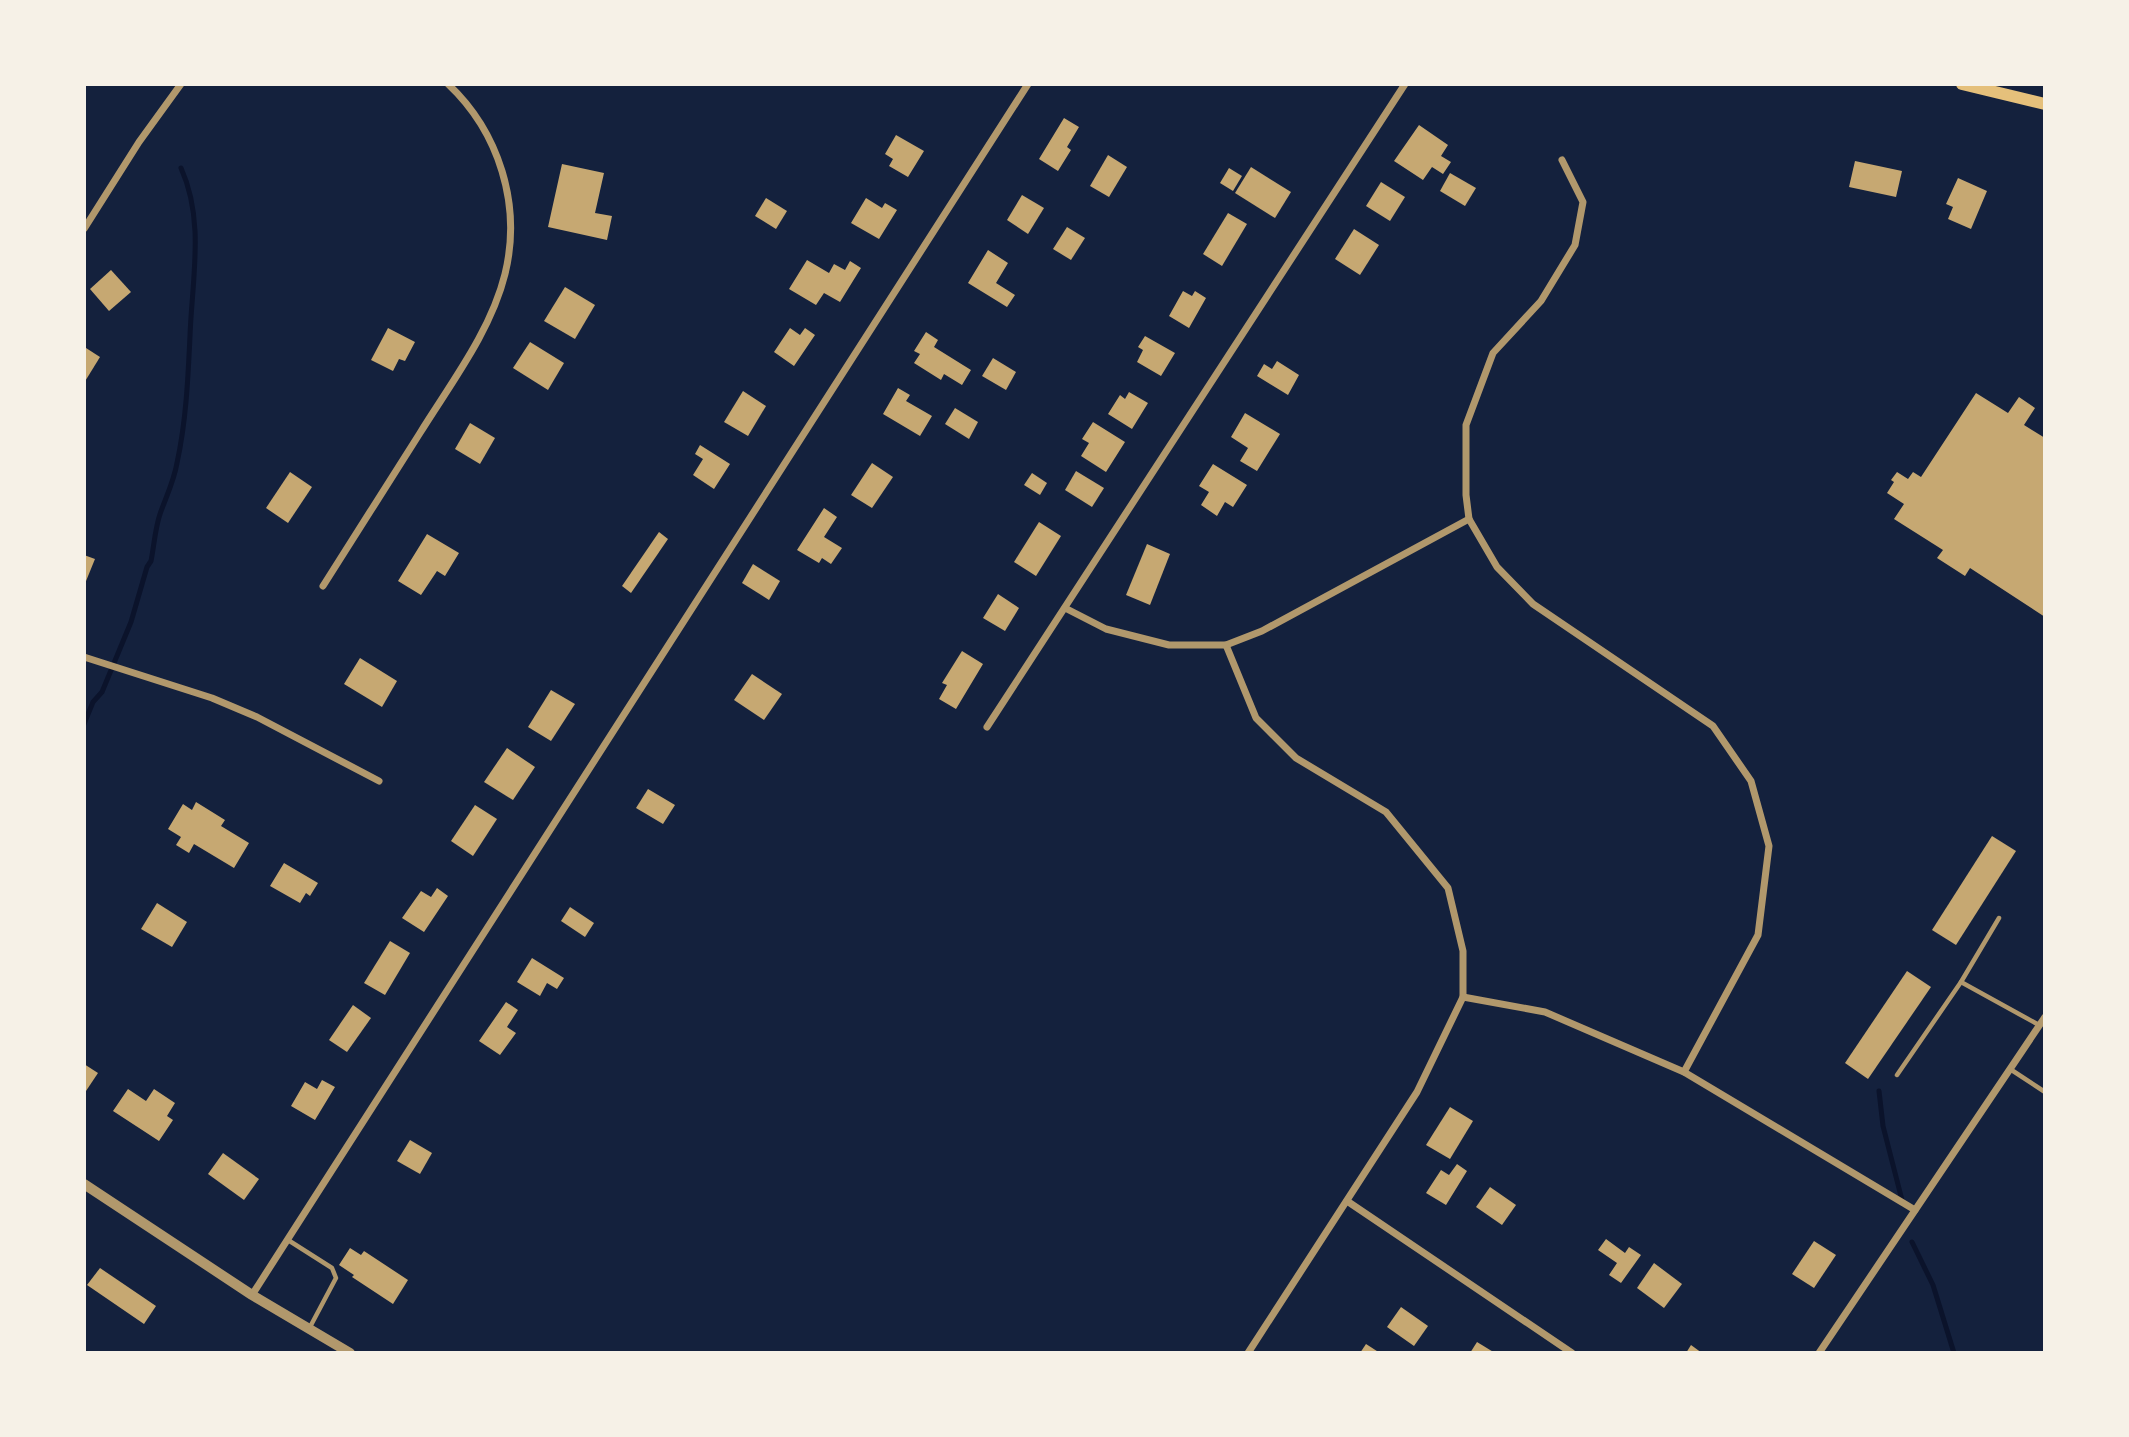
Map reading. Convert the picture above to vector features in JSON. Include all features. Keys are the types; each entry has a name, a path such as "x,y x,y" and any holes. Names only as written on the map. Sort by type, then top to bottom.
{"main road":[{"path":"1962,84 2045,104"}],"street":[{"path":"84,229 139,142 181,84"},
{"path":"323,586 458,373 483,329 505,273 509,214 505,180 498,155 474,113 448,84"},
{"path":"253,1295 1028,84"},
{"path":"987,727 1405,84"},
{"path":"1562,160 1583,202 1575,245 1541,301 1493,352 1466,425 1466,495 1469,519 1497,567 1533,604 1713,726 1751,781 1769,846 1758,935 1684,1072"},
{"path":"1065,608 1106,629 1169,645 1226,645 1262,631 1469,519"},
{"path":"1226,645 1256,718 1296,758 1386,812 1448,888 1463,951 1463,997 1417,1092 1248,1353"},
{"path":"84,657 212,698 257,717 379,781"},
{"path":"1463,997 1545,1012 1684,1072 1915,1210"},
{"path":"1819,1353 2045,1017"},
{"path":"84,1184 253,1295 350,1353"},
{"path":"1347,1201 1572,1353"}],"lane":[{"path":"1897,1075 1961,982 1999,918"},
{"path":"1961,982 2039,1026"},
{"path":"2010,1069 2045,1092"},
{"path":"288,1240 332,1268 336,1278 309,1329"}],"building":[{"path":"1064,118 1079,127 1067,147 1071,150 1058,171 1039,159"},
{"path":"1419,125 1448,145 1441,156 1451,162 1443,174 1432,167 1423,180 1394,161"},
{"path":"896,135 924,151 908,177 889,166 893,159 885,154"},
{"path":"1108,155 1127,167 1109,197 1090,186"},
{"path":"1855,161 1902,171 1896,197 1849,187"},
{"path":"562,164 604,173 595,213 612,216 607,240 548,227"},
{"path":"1251,167 1291,192 1275,218 1235,193"},
{"path":"1229,168 1242,176 1233,191 1220,183"},
{"path":"1450,173 1476,188 1465,206 1440,191"},
{"path":"1958,178 1987,191 1971,229 1948,219 1953,207 1946,204"},
{"path":"1381,182 1405,197 1390,221 1366,206"},
{"path":"1022,195 1044,208 1028,234 1007,220"},
{"path":"766,198 787,211 776,229 755,216"},
{"path":"866,198 882,208 885,203 897,210 879,239 851,223"},
{"path":"1228,213 1247,224 1222,266 1203,254"},
{"path":"1067,227 1085,238 1071,260 1053,249"},
{"path":"1354,229 1379,245 1360,275 1335,259"},
{"path":"988,250 1008,263 996,283 1015,295 1007,307 968,283"},
{"path":"807,260 829,273 834,264 845,270 850,261 861,268 840,302 824,293 816,305 789,289"},
{"path":"111,270 131,292 109,311 90,289"},
{"path":"565,287 595,305 575,339 544,321"},
{"path":"1183,291 1192,296 1195,291 1206,298 1189,328 1169,316"},
{"path":"388,328 415,342 405,361 399,359 393,371 371,360"},
{"path":"790,328 800,335 805,328 815,335 794,366 774,352"},
{"path":"926,332 938,340 934,347 971,370 962,385 944,374 941,380 914,363 920,354 914,351"},
{"path":"1145,336 1175,353 1161,376 1137,362 1143,350 1138,347"},
{"path":"530,342 564,363 548,390 513,368"},
{"path":"86,348 100,357 84,383 84,352"},
{"path":"993,358 1016,372 1006,390 982,376"},
{"path":"1277,361 1299,375 1288,395 1257,376 1264,364 1272,369"},
{"path":"898,388 910,395 906,401 932,416 920,436 883,414"},
{"path":"743,391 766,406 748,436 724,422"},
{"path":"1129,392 1148,403 1132,429 1108,414 1120,395 1125,399"},
{"path":"1976,393 2008,413 2019,397 2035,408 2024,425 2045,438 2045,617 1970,568 1965,576 1937,558 1943,550 1894,519 1904,504 1887,493 1894,482 1891,480 1897,472 1908,479 1913,472 1921,477"},
{"path":"955,408 978,422 969,439 945,424"},
{"path":"1245,413 1280,434 1257,471 1240,461 1248,448 1231,437"},
{"path":"1093,422 1125,442 1106,472 1081,456 1089,443 1082,439"},
{"path":"470,423 495,438 480,464 455,449"},
{"path":"700,445 730,464 714,489 693,475 703,459 695,454"},
{"path":"872,463 893,477 872,508 851,495"},
{"path":"1213,464 1247,485 1233,507 1225,502 1217,516 1201,505 1209,492 1199,486"},
{"path":"1076,471 1104,488 1092,507 1065,490"},
{"path":"290,472 312,487 288,523 266,508"},
{"path":"1032,473 1047,483 1040,495 1024,485"},
{"path":"824,508 837,517 824,537 842,548 831,564 822,558 819,563 797,550"},
{"path":"1039,522 1061,536 1036,576 1014,562"},
{"path":"659,532 668,539 631,593 622,586"},
{"path":"427,534 459,553 445,576 437,571 421,595 398,581"},
{"path":"1147,544 1170,554 1150,605 1126,595"},
{"path":"84,555 95,559 84,586"},
{"path":"753,564 780,581 769,600 742,583"},
{"path":"998,594 1019,608 1005,631 983,618"},
{"path":"962,651 983,664 956,709 939,699 947,685 942,683"},
{"path":"360,658 397,681 382,707 344,684"},
{"path":"752,674 782,694 764,720 734,700"},
{"path":"551,690 575,704 551,741 528,727"},
{"path":"507,748 535,767 513,800 484,782"},
{"path":"648,789 675,805 663,824 636,808"},
{"path":"196,802 225,820 221,826 249,843 234,868 194,844 189,853 176,845 181,837 168,829 183,804 192,810"},
{"path":"475,805 497,819 473,856 451,841"},
{"path":"1992,836 2016,851 1956,945 1932,930"},
{"path":"284,863 318,883 310,896 306,893 300,903 270,886"},
{"path":"437,888 448,896 424,932 402,918 421,891 431,897"},
{"path":"157,903 187,922 172,947 141,929"},
{"path":"570,907 594,923 585,937 561,921"},
{"path":"390,941 410,953 385,995 364,983"},
{"path":"532,958 564,978 557,989 547,983 540,996 517,982"},
{"path":"1907,971 1931,987 1868,1079 1845,1063"},
{"path":"506,1002 518,1010 507,1027 516,1033 500,1055 479,1041"},
{"path":"353,1005 371,1018 347,1052 329,1040"},
{"path":"84,1064 98,1073 84,1094"},
{"path":"322,1080 335,1087 315,1120 291,1106 305,1082 317,1089"},
{"path":"128,1089 146,1101 154,1089 175,1103 167,1116 173,1120 159,1141 113,1111"},
{"path":"1450,1107 1473,1121 1450,1159 1426,1145"},
{"path":"410,1140 432,1153 420,1174 397,1161"},
{"path":"223,1153 259,1179 244,1200 208,1174"},
{"path":"1457,1164 1467,1171 1446,1205 1426,1193 1441,1170 1449,1175"},
{"path":"1490,1187 1516,1205 1502,1225 1476,1207"},
{"path":"1606,1239 1625,1253 1629,1247 1641,1255 1621,1283 1609,1275 1617,1263 1598,1250"},
{"path":"1814,1241 1836,1255 1814,1288 1792,1274"},
{"path":"350,1248 361,1255 364,1251 408,1280 393,1304 352,1277 354,1275 339,1265"},
{"path":"1654,1263 1682,1284 1664,1308 1637,1288"},
{"path":"100,1268 156,1306 144,1324 87,1285"},
{"path":"1401,1307 1428,1326 1414,1346 1387,1327"},
{"path":"1477,1342 1495,1353 1470,1353"},
{"path":"1366,1344 1380,1353 1360,1353"},
{"path":"1691,1345 1702,1353 1686,1353"}],"waterway":[{"path":"84,724 93,702 102,692 131,622 151,561 158,520 174,476 180,448 185,416 195,250 193,209 181,168"},
{"path":"1879,1091 1883,1126 1903,1204"},
{"path":"1912,1242 1933,1285 1954,1353"}]}
